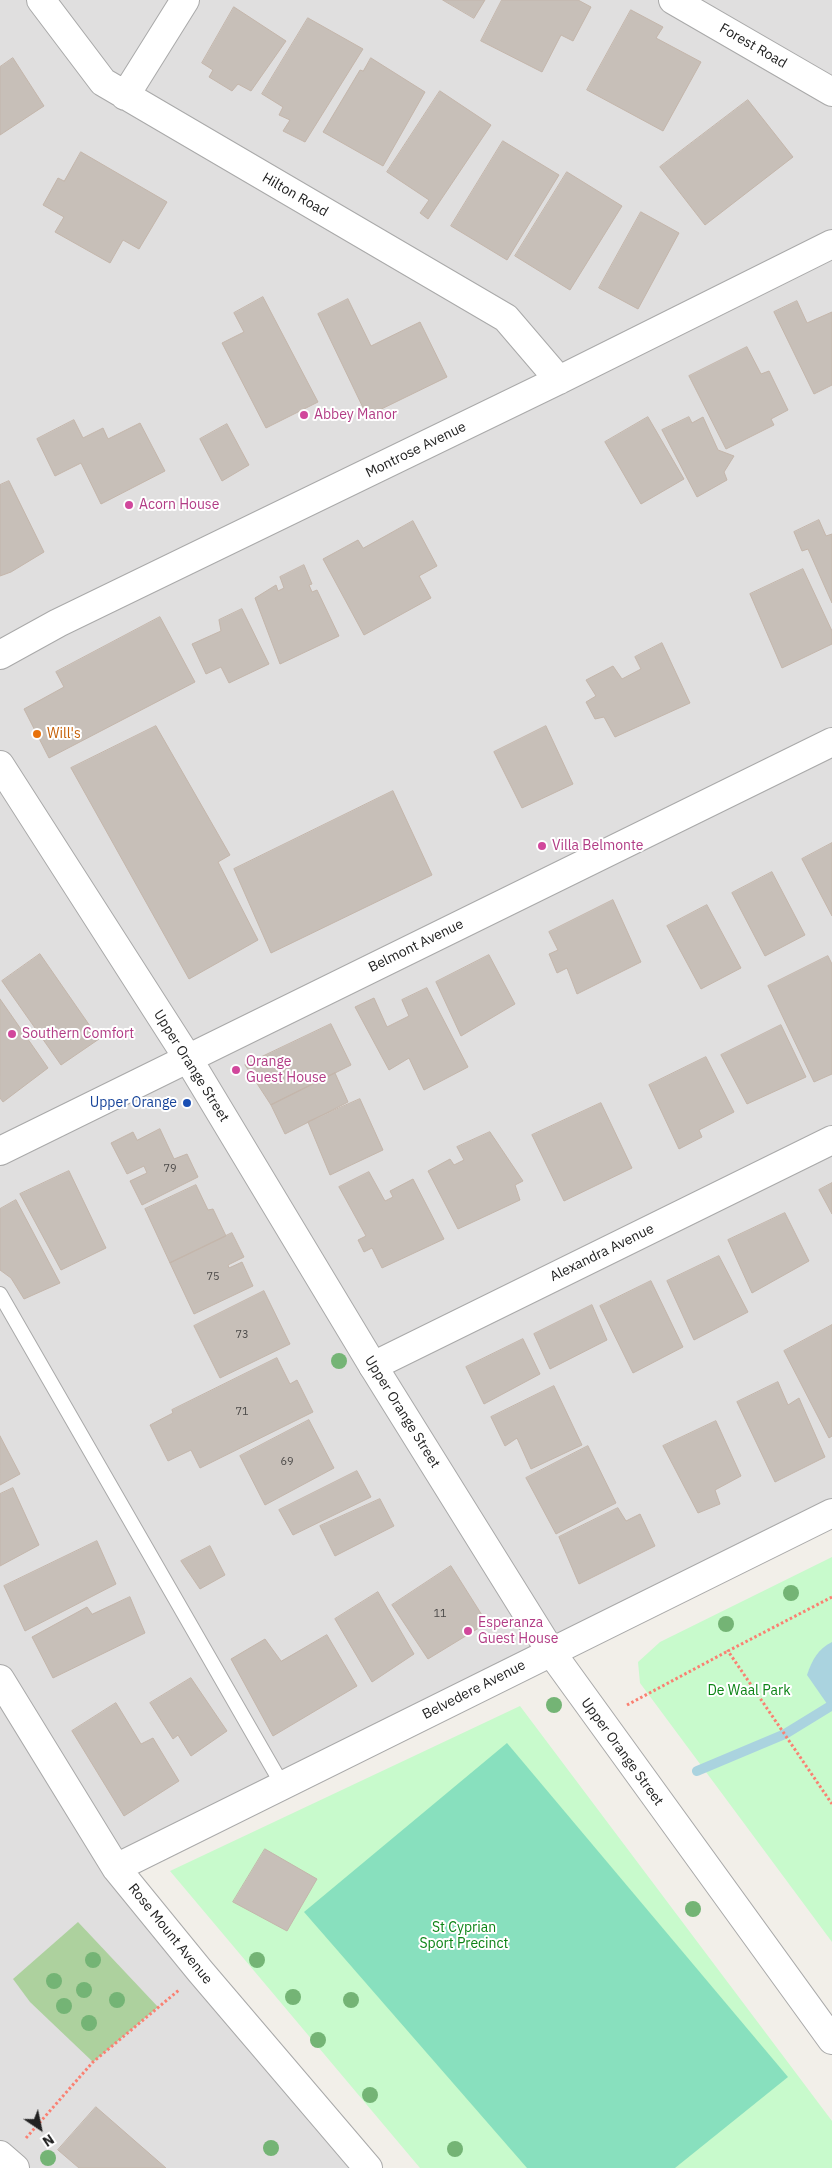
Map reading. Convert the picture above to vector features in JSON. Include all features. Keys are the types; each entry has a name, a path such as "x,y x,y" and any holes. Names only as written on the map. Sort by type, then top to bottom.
{"street":[{"name":"Hilton Road","path":"41,0 103,82 506,318 559,380"},
{"path":"125,96 186,0"},
{"name":"Forest Road","path":"673,0 832,92"},
{"name":"Montrose Avenue","path":"0,655 67,619 559,380 832,244"},
{"name":"Belmont Avenue","path":"0,1151 187,1057 832,742"},
{"name":"Upper Orange Street","path":"0,765 187,1057 372,1366 551,1652 832,2040"},
{"name":"Alexandra Avenue","path":"372,1366 832,1140"},
{"name":"Belvedere Avenue","path":"116,1868 832,1513"},
{"name":"Rose Mount Avenue","path":"0,1679 116,1868 200,1971 368,2168"}],"lane":[{"path":"0,1294 283,1786"}],"path":[{"path":"601,1723 638,1697 832,1597"},
{"path":"728,1651 832,1804"},
{"path":"7,2161 93,2062 200,1971"}],"shaded area":[{"path":"0,0 832,0 832,1513 117,1868 368,2168 0,2168"}],"green space":[{"name":"De Waal Park","path":"832,1557 832,1942 640,1683 638,1662 660,1642"},
{"name":"St Cyprian Sport Precinct","path":"520,1706 832,2121 832,2168 420,2168 170,1871"},
{"name":"St Cyprian Sport Precinct","path":"507,1743 788,2077 675,2168 527,2168 304,1912"},
{"path":"78,1922 158,2007 93,2062 30,2002 13,1979"}],"water":[{"path":"832,1642 832,1711 807,1675 816,1656"}],"building":[{"path":"443,0 485,0 474,18"},
{"path":"502,0 578,0 591,7 573,41 561,35 542,72 481,41"},
{"path":"234,7 286,41 251,91 238,84 232,91 209,77 213,70 202,63"},
{"path":"631,10 663,27 656,38 701,62 663,131 587,90"},
{"path":"308,18 363,49 305,142 283,131 290,120 279,115 283,107 262,94"},
{"path":"13,58 44,106 0,135 0,67"},
{"path":"371,58 425,92 383,166 323,132 360,70 363,71"},
{"path":"440,91 491,125 428,219 420,213 429,200 387,172"},
{"path":"748,100 793,157 705,225 660,167"},
{"path":"503,141 559,175 507,260 451,226"},
{"path":"81,152 167,202 139,249 123,240 110,263 55,232 64,217 43,205 58,178 64,181"},
{"path":"567,172 622,206 570,290 515,256"},
{"path":"641,212 679,233 638,309 599,288"},
{"path":"263,297 318,402 266,428 222,343 244,332 234,313"},
{"path":"348,299 371,346 420,322 447,377 367,416 318,314"},
{"path":"797,301 807,323 832,312 832,385 814,394 774,312"},
{"path":"747,347 761,374 769,371 788,410 771,419 774,425 726,449 689,376"},
{"path":"648,417 684,479 641,504 605,442"},
{"path":"689,417 692,423 703,417 718,450 734,456 724,472 727,480 697,497 662,430"},
{"path":"74,420 83,438 103,428 108,439 140,423 165,471 101,504 81,463 55,476 37,439"},
{"path":"227,424 249,465 222,481 200,439"},
{"path":"9,481 44,552 11,572 0,576 0,485"},
{"path":"819,520 826,536 832,534 832,603 808,549 802,551 794,532"},
{"path":"413,521 437,566 419,576 431,598 364,635 323,559 358,540 363,548"},
{"path":"304,565 312,584 309,585 312,592 317,590 339,636 280,664 255,598 276,585 278,591 284,588 280,577"},
{"path":"803,569 832,631 832,644 782,668 750,594"},
{"path":"242,609 269,664 229,683 221,667 206,674 192,644 221,631 219,620"},
{"path":"160,617 195,682 49,758 24,709 64,687 56,672"},
{"path":"662,643 690,703 615,737 604,717 595,719 586,702 596,696 586,680 613,666 622,679 641,669 635,657"},
{"path":"156,726 230,855 218,862 258,940 189,979 71,768"},
{"path":"546,726 573,784 522,808 494,752"},
{"path":"393,791 432,875 271,953 234,869"},
{"path":"832,843 832,916 802,859"},
{"path":"772,872 805,935 765,956 732,893"},
{"path":"613,900 641,962 577,994 567,968 557,973 549,954 558,950 549,932"},
{"path":"707,905 741,968 701,989 667,926"},
{"path":"40,954 99,1039 61,1065 2,981"},
{"path":"489,955 515,1004 461,1036 436,982"},
{"path":"828,956 832,964 832,1074 814,1082 768,986"},
{"path":"427,988 468,1067 424,1090 409,1058 389,1070 355,1007 374,998 387,1027 409,1016 402,1000"},
{"name":"Southern Comfort","path":"0,999 48,1068 3,1102 0,1098"},
{"path":"331,1024 351,1065 271,1105 245,1065"},
{"path":"781,1025 806,1077 747,1104 721,1055"},
{"path":"706,1057 734,1112 699,1130 702,1137 679,1149 649,1085"},
{"path":"335,1073 348,1102 285,1134 271,1105"},
{"path":"360,1099 383,1150 330,1175 308,1122"},
{"path":"601,1103 632,1168 564,1201 532,1135"},
{"path":"160,1129 174,1159 187,1154 198,1177 142,1205 130,1181 147,1173 144,1166 127,1174 111,1143 133,1132 137,1140"},
{"path":"490,1132 523,1181 515,1185 520,1200 458,1229 428,1171 450,1159 454,1165 464,1160 457,1147"},
{"path":"69,1171 106,1248 61,1270 20,1194"},
{"path":"369,1172 385,1201 393,1197 390,1191 413,1179 444,1239 382,1268 372,1248 364,1252 358,1240 366,1236 339,1187"},
{"path":"832,1183 832,1214 819,1190"},
{"path":"196,1185 208,1210 213,1209 226,1236 170,1263 145,1209"},
{"path":"16,1200 60,1283 24,1299 11,1278 0,1270 0,1209"},
{"path":"785,1213 809,1261 752,1293 728,1240"},
{"path":"232,1233 244,1257 228,1265 229,1268 242,1262 253,1286 194,1314 170,1263"},
{"path":"719,1256 748,1312 694,1340 667,1281"},
{"path":"651,1281 683,1347 633,1373 600,1306"},
{"path":"264,1291 290,1344 220,1378 194,1326"},
{"path":"592,1305 607,1340 550,1369 534,1334"},
{"path":"832,1325 832,1436 829,1438 784,1351"},
{"path":"523,1339 540,1374 484,1404 466,1367"},
{"path":"277,1358 290,1384 297,1380 313,1412 200,1468 191,1450 168,1461 150,1425 173,1413 172,1410"},
{"path":"778,1382 788,1405 799,1398 825,1457 775,1482 737,1402"},
{"path":"554,1386 582,1445 531,1469 517,1438 505,1446 491,1417"},
{"path":"309,1420 334,1468 265,1505 240,1456"},
{"path":"716,1421 741,1476 715,1490 720,1504 698,1513 663,1446"},
{"path":"0,1436 20,1474 0,1485"},
{"path":"588,1446 616,1503 556,1534 526,1478"},
{"path":"357,1471 371,1497 293,1535 279,1510"},
{"path":"13,1488 39,1545 0,1566 0,1494"},
{"path":"380,1499 394,1526 335,1556 320,1526"},
{"path":"618,1508 626,1521 640,1514 655,1546 579,1584 559,1537"},
{"path":"97,1541 116,1584 25,1631 4,1586"},
{"path":"210,1546 225,1575 200,1589 181,1561"},
{"name":"Esperanza Guest House","path":"451,1566 487,1623 428,1659 392,1605"},
{"path":"378,1592 414,1654 372,1682 335,1619"},
{"path":"130,1597 145,1633 53,1678 32,1637 87,1607 92,1614"},
{"path":"327,1635 357,1686 273,1736 231,1659 265,1639 281,1661"},
{"path":"191,1678 227,1731 191,1756 178,1735 173,1739 150,1703"},
{"path":"116,1703 141,1744 153,1738 179,1781 124,1816 72,1731"},
{"path":"265,1849 317,1879 287,1931 233,1902"},
{"path":"96,2107 166,2168 79,2168 58,2150"}],"waterway":[{"path":"697,1771 785,1734 829,1707"}],"place":[{"name":"Abbey Manor","path":"304,415"},
{"name":"Acorn House","path":"129,505"},
{"name":"Will's","path":"37,734"},
{"name":"Villa Belmonte","path":"542,846"},
{"name":"Southern Comfort","path":"12,1034"},
{"name":"Orange Guest House","path":"236,1070"},
{"name":"Upper Orange","path":"187,1103"},
{"name":"Esperanza Guest House","path":"468,1631"}]}
